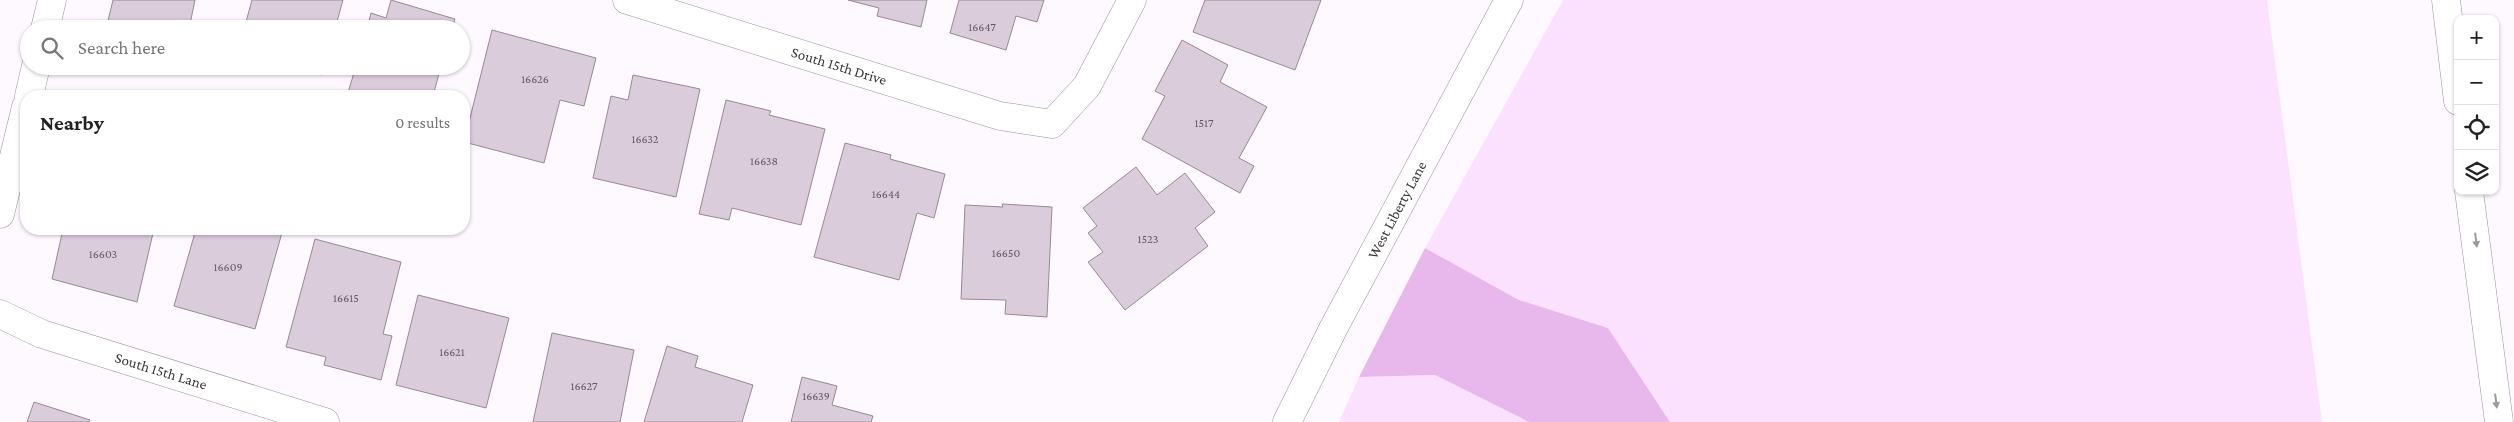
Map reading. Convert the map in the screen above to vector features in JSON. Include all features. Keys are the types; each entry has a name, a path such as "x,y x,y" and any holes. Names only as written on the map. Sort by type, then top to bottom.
{"main road":[{"path":"47,20 52,0"},
{"name":"South 15th Drive","path":"627,0 1000,116 1052,124 1086,86 1132,0"},
{"name":"West Liberty Lane","path":"1287,422 1334,327 1509,0"},
{"path":"2446,0 2454,67"},
{"path":"30,90 34,75"},
{"path":"0,214 20,132"},
{"path":"2471,195 2499,422"},
{"name":"South 15th Lane","path":"0,314 42,334 325,422"}],"shaded area":[{"path":"1563,0 2267,0 2322,422 1670,422 1608,328 1519,300 1425,248"},
{"path":"1425,248 1519,300 1608,328 1670,422 1529,422 1435,375 1359,377"},
{"path":"1435,375 1529,422 1339,422 1359,377"}],"building":[{"path":"113,0 195,0 191,20 108,20"},
{"path":"252,0 343,0 337,20 246,20"},
{"path":"391,0 455,19 369,20 371,13 386,18"},
{"path":"848,0 927,0 921,27 877,16 879,8"},
{"path":"959,0 1044,0 1037,22 1016,16 1006,50 950,33"},
{"path":"1205,0 1321,0 1295,70 1193,32"},
{"path":"492,30 596,58 584,106 560,100 544,163 470,144 470,118"},
{"path":"1182,40 1228,65 1220,82 1267,107 1239,158 1254,166 1240,193 1142,139 1165,96 1155,91"},
{"path":"353,75 439,75 435,90 349,90"},
{"path":"633,75 700,89 676,197 593,178 611,96 628,100"},
{"path":"726,100 771,111 769,115 825,129 801,225 732,208 729,220 699,214"},
{"path":"845,143 891,155 890,159 945,174 934,218 917,213 899,280 814,257"},
{"path":"1136,167 1157,195 1185,173 1215,212 1195,228 1208,246 1125,310 1088,262 1103,252 1088,233 1097,226 1083,208"},
{"path":"1002,204 1052,207 1047,317 1005,314 1006,300 961,299 965,205 1003,207"},
{"path":"62,235 153,235 137,302 52,279"},
{"path":"194,235 281,235 255,329 174,306"},
{"path":"315,239 401,262 383,334 392,336 381,380 324,365 326,357 286,347"},
{"path":"418,295 509,318 486,408 396,385"},
{"path":"552,333 634,350 620,422 533,422"},
{"path":"667,346 698,356 695,367 753,385 742,422 644,422"},
{"path":"802,377 837,386 832,405 873,416 871,422 791,422"},
{"path":"34,402 90,420 89,422 27,422"}]}
